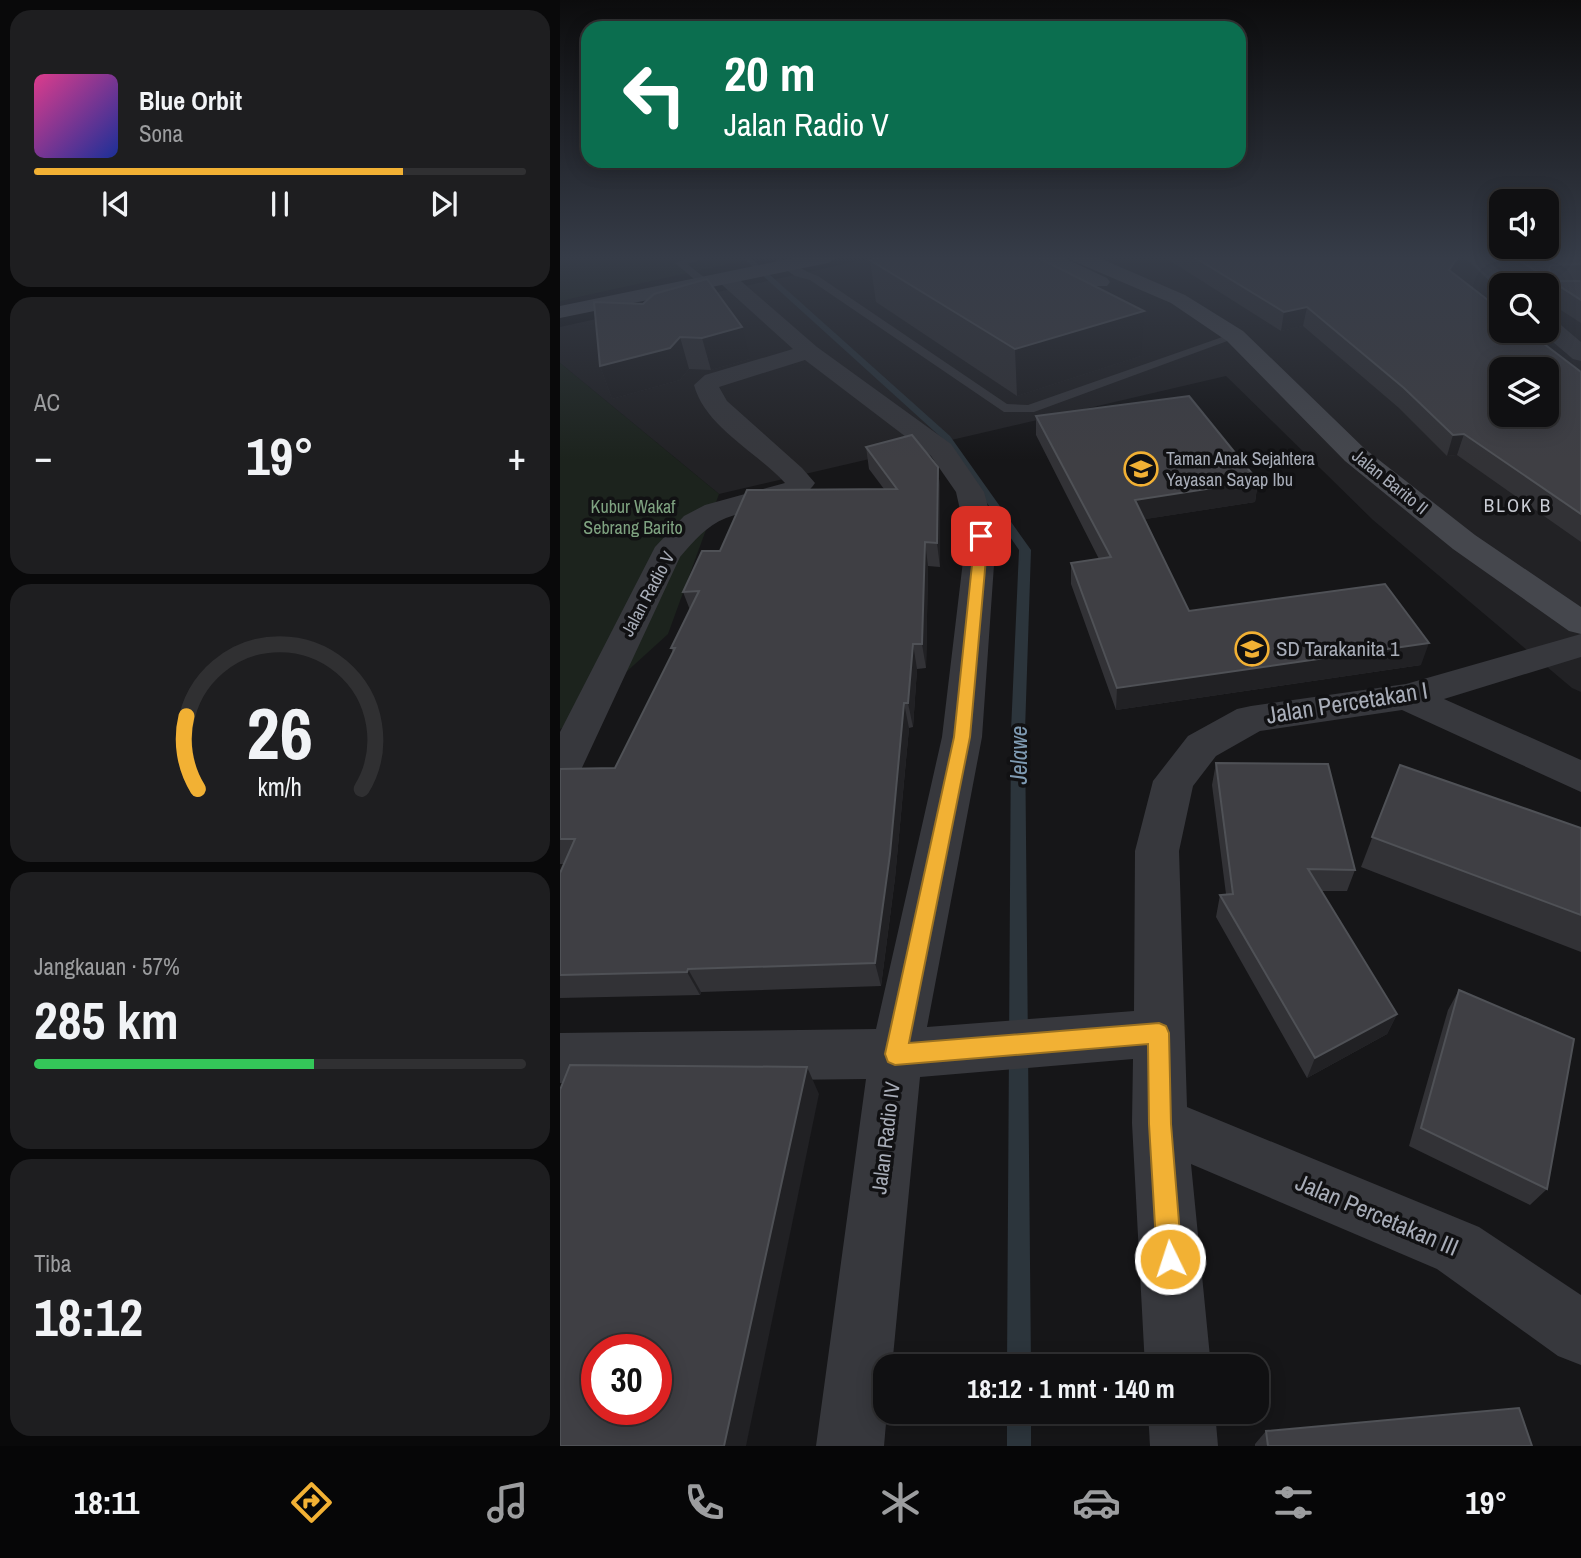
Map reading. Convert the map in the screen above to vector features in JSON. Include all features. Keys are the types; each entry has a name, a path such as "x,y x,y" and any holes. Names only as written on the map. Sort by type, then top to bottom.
{"street":[{"name":"Jalan Radio IV","path":"793,324 809,352 941,450 970,492 981,536 962,737 920,1052 850,1446"},
{"name":"Jalan Barito II","path":"1210,324 1225,330"},
{"name":"Jalan Barito II","path":"1216,324 1355,455 1464,542 1581,623"},
{"path":"1559,335 1581,354"},
{"name":"Jalan Radio V","path":"560,772 666,554 695,522 716,511 793,492 802,483 730,419 707,393 706,385 714,380 809,352"},
{"name":"Jalan Percetakan I","path":"1177,1354 1160,1124 1157,850 1172,782 1202,746 1251,719 1406,698 1581,645"},
{"path":"1406,698 1581,777"},
{"path":"560,1058 920,1052 1159,1033"},
{"name":"Jalan Percetakan III","path":"1160,1124 1458,1248 1581,1333"},
{"path":"1182,1424 1184,1446"}],"lane":[{"path":"882,324 1004,408 1029,409 1225,330"}],"shaded area":[{"path":"571,324 1489,324 1489,343 1559,343 1559,324 1581,324 1581,692 1572,688 1373,520 1226,376 719,494 560,363 560,327"}],"green space":[{"name":"Kubur Wakaf Sebrang Barito","path":"560,363 719,494 668,634 568,725 560,729"}],"building":[{"path":"596,324 740,324 742,327 702,338 680,337 670,348 600,366"},
{"path":"975,324 1098,324 1015,349"},
{"path":"1328,324 1489,324 1489,343 1543,343 1581,372 1581,514 1464,434 1453,435 1404,388"},
{"path":"1189,396 1258,481 1135,500 1189,611 1385,584 1429,643 1117,688 1071,563 1111,557 1036,416"},
{"path":"912,435 938,467 937,543 925,542 922,644 913,644 908,703 904,703 890,854 875,963 560,975 560,873 575,839 560,839 560,769 615,768 675,648 671,648 699,591 683,592 702,551 720,551 747,490 897,489 866,447"},
{"path":"1216,763 1328,764 1355,870 1308,869 1397,1014 1315,1058 1220,895 1233,894"},
{"path":"1400,765 1581,828 1581,915 1372,837"},
{"path":"1459,990 1574,1039 1547,1189 1421,1128"},
{"path":"570,1065 807,1067 724,1446 560,1446 560,1090"},
{"path":"1519,1408 1532,1446 1268,1446 1266,1431"}],"waterway":[{"name":"Jelawe","path":"820,324 947,438 1025,550 1018,731 1019,1354"},
{"name":"Jelawe","path":"1019,1424 1019,1446"}],"place":[{"name":"Taman Anak Sejahtera Yayasan Sayap Ibu","path":"1141,469"},
{"name":"SD Tarakanita 1","path":"1252,649"}],"district":[{"name":"BLOK B","path":"1518,505"}],"route":[{"path":"981,536 962,737 895,1054 1159,1033 1160,1124 1170,1259"}]}
